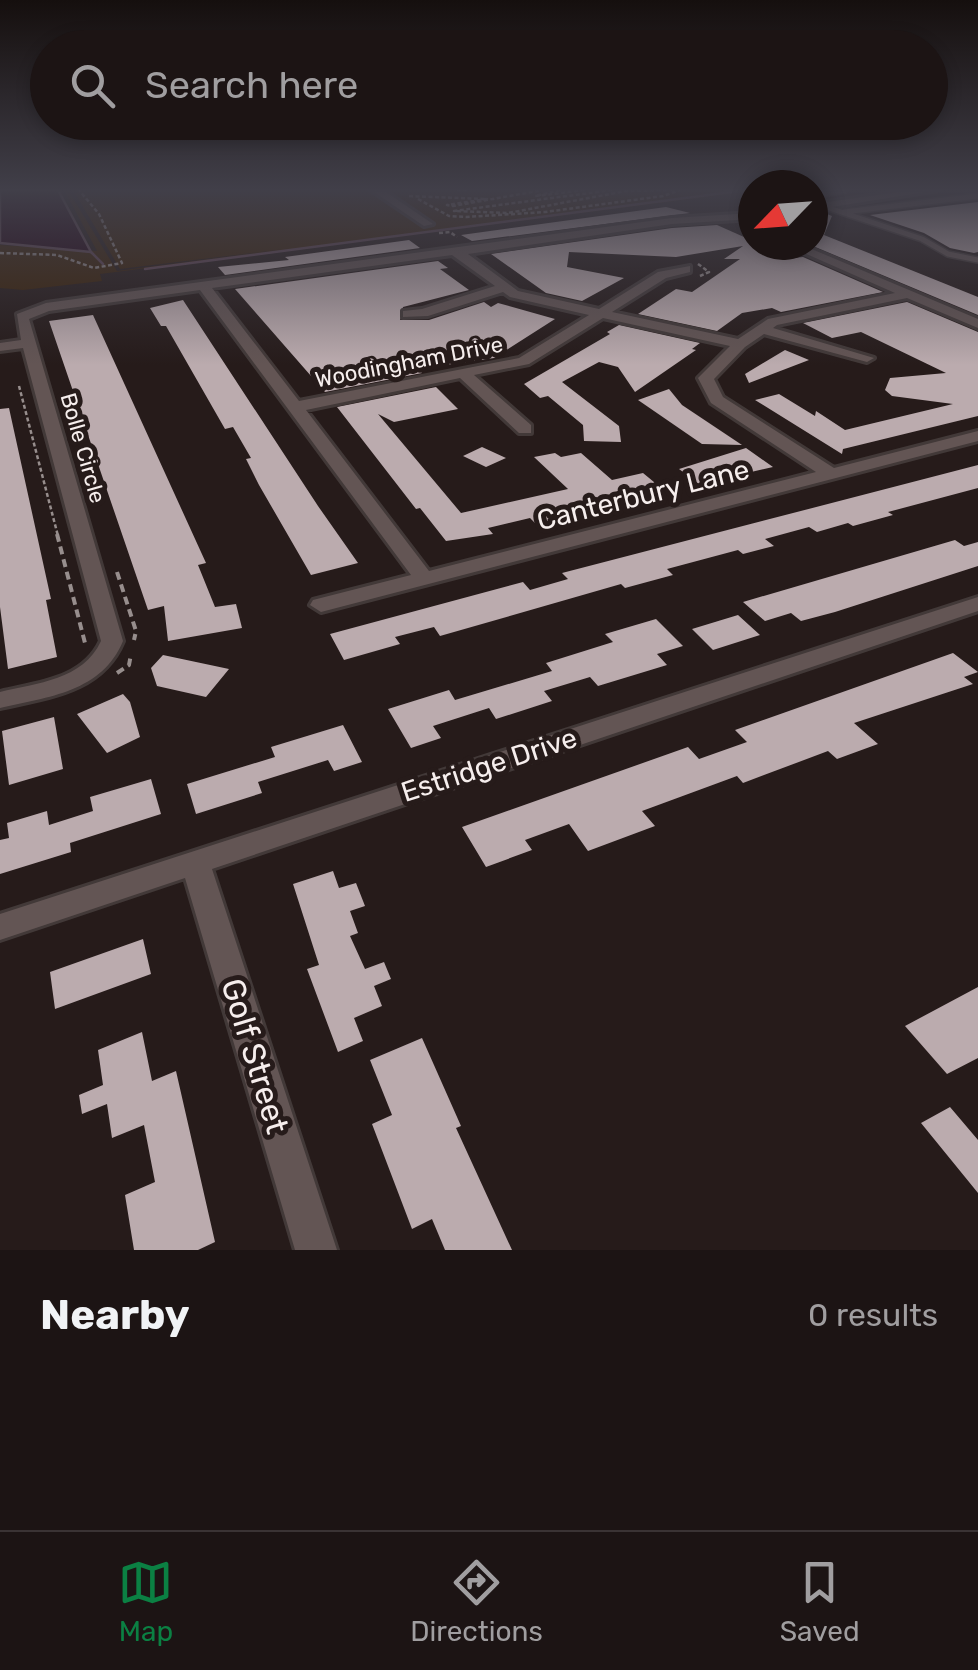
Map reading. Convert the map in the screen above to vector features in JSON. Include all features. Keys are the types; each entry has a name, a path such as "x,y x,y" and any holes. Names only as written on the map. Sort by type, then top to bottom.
{"street":[{"path":"457,248 502,288 740,344"},
{"path":"0,348 27,343 22,318 33,311 480,248"},
{"path":"828,260 978,324"},
{"name":"Woodingham Drive","path":"295,407 524,362 662,274 691,269"},
{"path":"204,286 424,578"},
{"path":"408,314 502,288"},
{"path":"833,475 717,400 708,389 710,371 740,344 784,318 909,294"},
{"path":"762,329 867,358"},
{"name":"Bolle Circle","path":"0,700 70,682 108,656 112,641 27,343"},
{"path":"465,375 526,429"},
{"name":"Canterbury Lane","path":"321,605 978,436"},
{"name":"Estridge Drive","path":"0,928 978,604"},
{"name":"Golf Street","path":"194,863 316,1250"}],"lane":[{"path":"934,248 978,260"}],"path":[{"path":"0,253 57,256 94,268 122,262 115,248"},
{"path":"16,372 88,651"}],"shaded area":[{"path":"0,248 97,251 96,248 103,248 117,271 302,248 100,274 102,281 23,290 0,288"},
{"path":"54,248 89,248 91,252"},
{"path":"108,248 290,248 120,269"}],"building":[{"path":"348,248 418,248 225,275 218,267 289,260 285,257"},
{"path":"530,248 729,248 676,257 569,252 567,267 624,278 582,301 546,293 491,254"},
{"path":"828,248 857,248 978,297 978,315 828,252"},
{"path":"952,248 978,248 974,253"},
{"path":"738,249 738,259 724,259"},
{"path":"739,260 810,260 883,292 781,312 772,308 742,313 717,331 638,314 676,289 692,292"},
{"path":"438,261 448,268 440,269 469,290 403,307 400,320 429,320 484,302 491,307 498,303 555,319 494,358 418,369 422,373 325,392 235,289"},
{"path":"183,300 358,563 311,575 259,485 246,459 251,458 233,427 225,429 166,326 161,326 150,308"},
{"path":"907,302 978,332 978,416 843,449 842,454 755,400 779,394 845,430 953,404 892,396 885,390 890,378 946,373 861,332 832,338 803,323"},
{"path":"93,315 206,563 198,565 215,607 236,604 242,628 168,641 164,606 148,610 49,321"},
{"path":"619,325 700,343 692,349 696,350 635,392 618,367 599,362 562,382 619,426 621,442 584,441 583,425 548,396 540,398 524,384"},
{"path":"785,350 809,360 749,383 745,374"},
{"path":"436,387 458,409 394,422 378,414 461,513 568,489 534,457 555,453 561,457 581,453 612,480 643,473 660,487 634,494 640,498 570,516 536,524 530,518 488,528 493,534 446,541 420,508 416,509 337,407"},
{"path":"669,389 682,405 742,445 702,444 638,400"},
{"path":"9,408 51,599 46,600 57,657 8,669 0,607 0,409"},
{"path":"482,447 506,458 486,467 463,456"},
{"path":"746,448 773,467 699,484 679,469"},
{"path":"978,465 978,488 888,512 893,515 853,526 848,523 817,532 809,527 765,539 774,546 743,554 738,550 667,569 673,575 625,588 621,584 440,636 434,627 395,637 400,644 344,660 330,634 523,582 530,590 568,579 562,573"},
{"path":"955,540 964,546 978,542 978,566 835,612 801,621 791,613 765,621 743,602"},
{"path":"738,615 760,635 713,650 692,629"},
{"path":"656,619 683,646 657,654 667,665 598,686 590,677 544,691 552,701 496,719 489,708 433,726 441,738 411,748 388,709 449,690 455,700 552,671 546,663 613,642 605,634"},
{"path":"953,653 978,672 964,677 973,684 854,723 878,744 837,759 828,751 743,783 737,776 642,811 655,826 588,851 569,824 525,840 532,850 486,867 462,827 688,747 699,759 747,742 735,730"},
{"path":"163,655 229,669 206,697 157,686 151,668"},
{"path":"123,694 130,702 140,737 107,753 77,714"},
{"path":"54,717 63,769 9,785 2,731"},
{"path":"343,725 362,762 334,771 328,760 258,782 262,793 196,814 187,784 275,757 271,747"},
{"path":"151,779 161,814 70,843 71,852 0,874 0,840 9,838 7,823 47,811 49,825 93,811 90,797"},
{"path":"333,871 339,888 356,883 365,906 350,911 358,933 350,936 365,969 384,962 391,979 374,986 382,1006 354,1018 363,1041 338,1052 307,969 319,965 293,884"},
{"path":"143,939 151,974 55,1009 50,972"},
{"path":"978,987 978,1058 947,1074 905,1026"},
{"path":"142,1032 152,1081 176,1071 215,1242 198,1250 134,1250 125,1195 155,1182 144,1125 112,1138 107,1104 82,1114 79,1095 103,1085 98,1050"},
{"path":"422,1038 461,1126 456,1128 512,1250 445,1250 432,1219 412,1229 372,1124 392,1115 370,1060"},
{"path":"950,1107 978,1140 978,1193 921,1123"}],"waterway":[{"path":"145,269 302,248"},
{"path":"91,252 103,264"}]}
